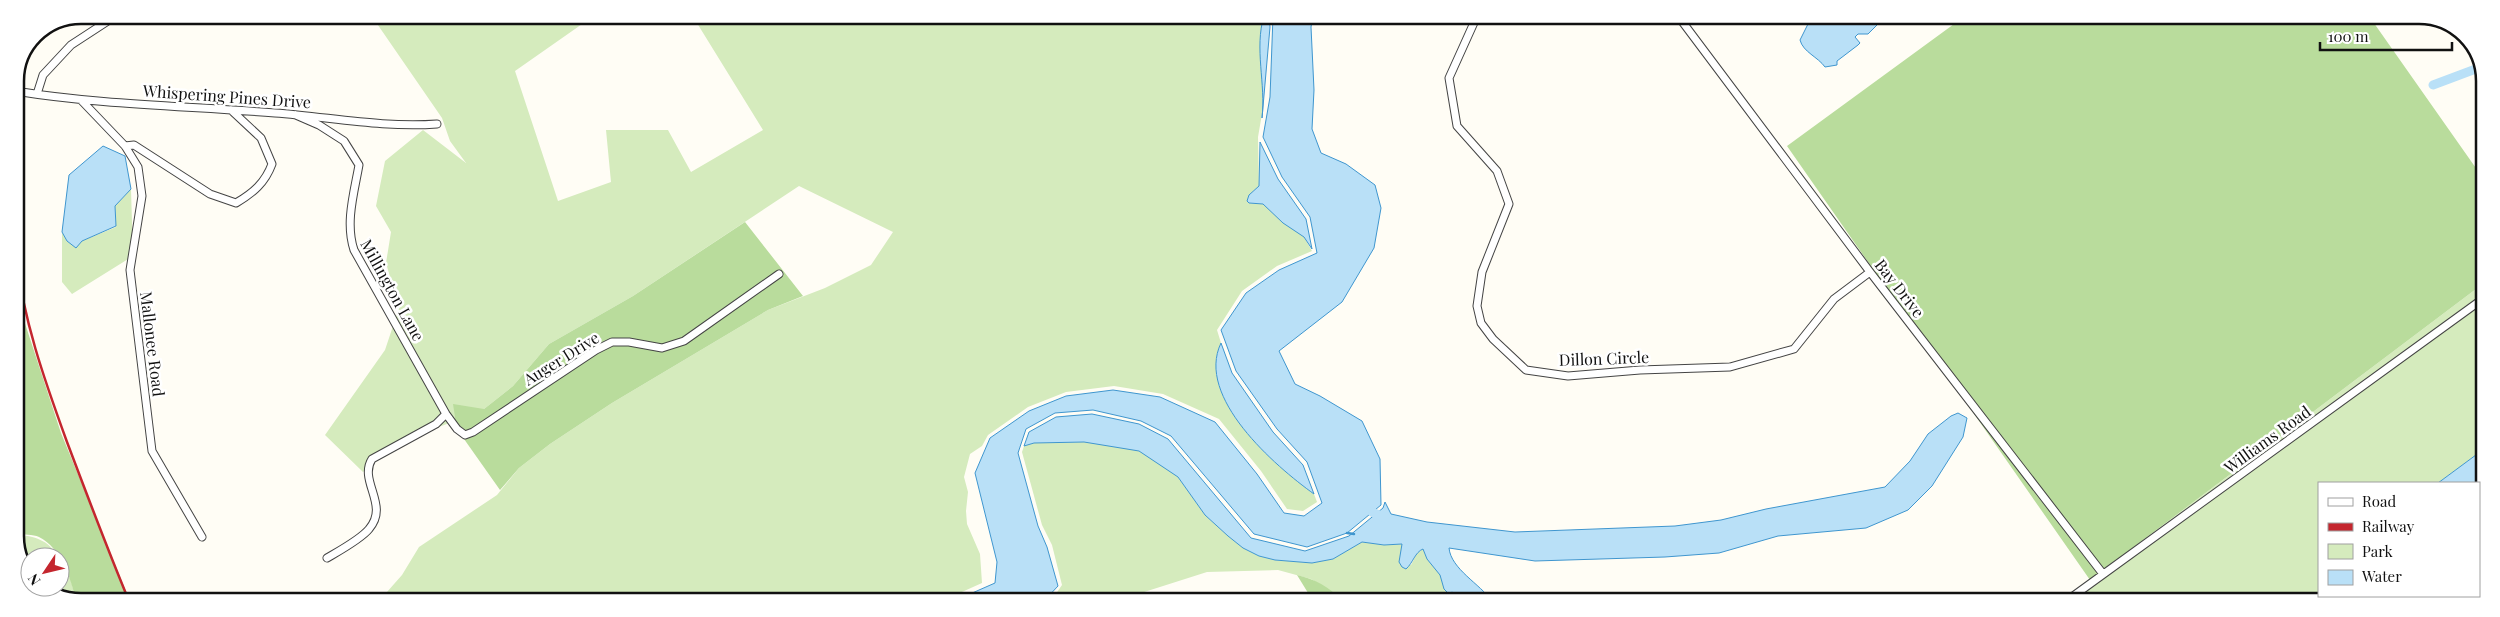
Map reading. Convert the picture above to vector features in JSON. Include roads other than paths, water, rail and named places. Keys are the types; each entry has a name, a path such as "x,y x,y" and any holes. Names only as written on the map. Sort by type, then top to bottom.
{"street":[{"path":"37,94 43,75 71,45 103,24"},
{"name":"Dillon Circle","path":"1473,24 1449,78 1457,126 1497,171 1509,204 1482,272 1477,306 1481,323 1489,334 1501,349 1526,370 1568,376 1640,370 1730,367 1794,349 1834,299 1870,272"},
{"name":"Bay Drive","path":"1684,24 1870,272 2103,574"},
{"name":"Whispering Pines Drive","path":"24,92 81,100 296,114 403,127 437,124"},
{"name":"Mallonee Road","path":"81,100 125,146 138,167 142,196 130,270 152,451 202,537"},
{"path":"125,146 134,145 210,194 236,203 255,192 268,174 272,164 261,138 231,110"},
{"name":"Millington Lane","path":"296,114 319,125 344,142 359,165 350,220 350,239 354,250 446,414"},
{"name":"Auger Drive","path":"446,414 457,429 465,435 473,432 596,350 612,342 629,342 662,348 684,341 779,274"},
{"name":"Williams Road","path":"2077,593 2476,304"},
{"path":"327,558 369,530 375,518 377,507 368,471 372,459 436,424 446,414"}],"water":[{"path":"1262,24 1270,24 1262,118 1263,92 1260,53"},
{"path":"1273,24 1312,24 1314,90 1312,129 1321,153 1346,164 1375,185 1381,208 1374,248 1342,302 1279,351 1295,384 1320,396 1362,421 1380,459 1381,505 1347,533 1307,547 1254,534 1171,436 1141,421 1093,410 1055,413 1026,429 1018,453 1038,526 1047,547 1058,586 1051,593 972,593 995,583 997,562 975,473 990,438 1029,411 1066,396 1113,390 1160,397 1215,422 1257,474 1284,513 1304,516 1322,503 1307,462 1277,429 1236,371 1221,330 1246,293 1279,270 1317,253 1310,217 1282,177 1263,137 1270,97"},
{"path":"1808,24 1878,24 1868,34 1858,34 1855,37 1860,43 1837,61 1837,65 1825,67 1804,48 1800,40"},
{"path":"1260,142 1278,179 1306,219 1312,249 1304,237 1283,223 1263,204 1249,203 1247,201 1249,195 1259,186"},
{"path":"103,146 125,156 131,189 115,206 116,226 82,241 76,248 67,241 62,232 69,175"},
{"path":"1221,343 1232,373 1273,432 1303,465 1314,494 1279,466 1261,448 1243,428 1229,407 1219,385 1216,364"},
{"path":"1958,413 1967,418 1963,437 1932,486 1908,510 1866,528 1778,536 1719,553 1665,557 1535,561 1449,548 1451,556 1460,570 1485,593 1448,593 1444,589 1440,575 1427,559 1423,549 1406,569 1402,567 1399,562 1402,544 1384,545 1362,542 1333,559 1312,563 1275,560 1259,556 1243,548 1205,515 1178,477 1139,451 1084,442 1034,443 1024,446 1029,432 1056,417 1092,414 1139,424 1168,439 1251,538 1305,551 1349,536 1383,508 1385,502 1391,514 1427,522 1515,532 1675,526 1721,520 1766,509 1885,487 1910,461 1928,434 1951,416"},
{"path":"2476,455 2476,482 2439,482"}],"waterway":[{"path":"2433,85 2475,69"},
{"path":"1372,512 1386,518"},
{"path":"1347,533 1354,534"}],"railway":[{"path":"24,302 42,371 67,442 126,593"}]}
